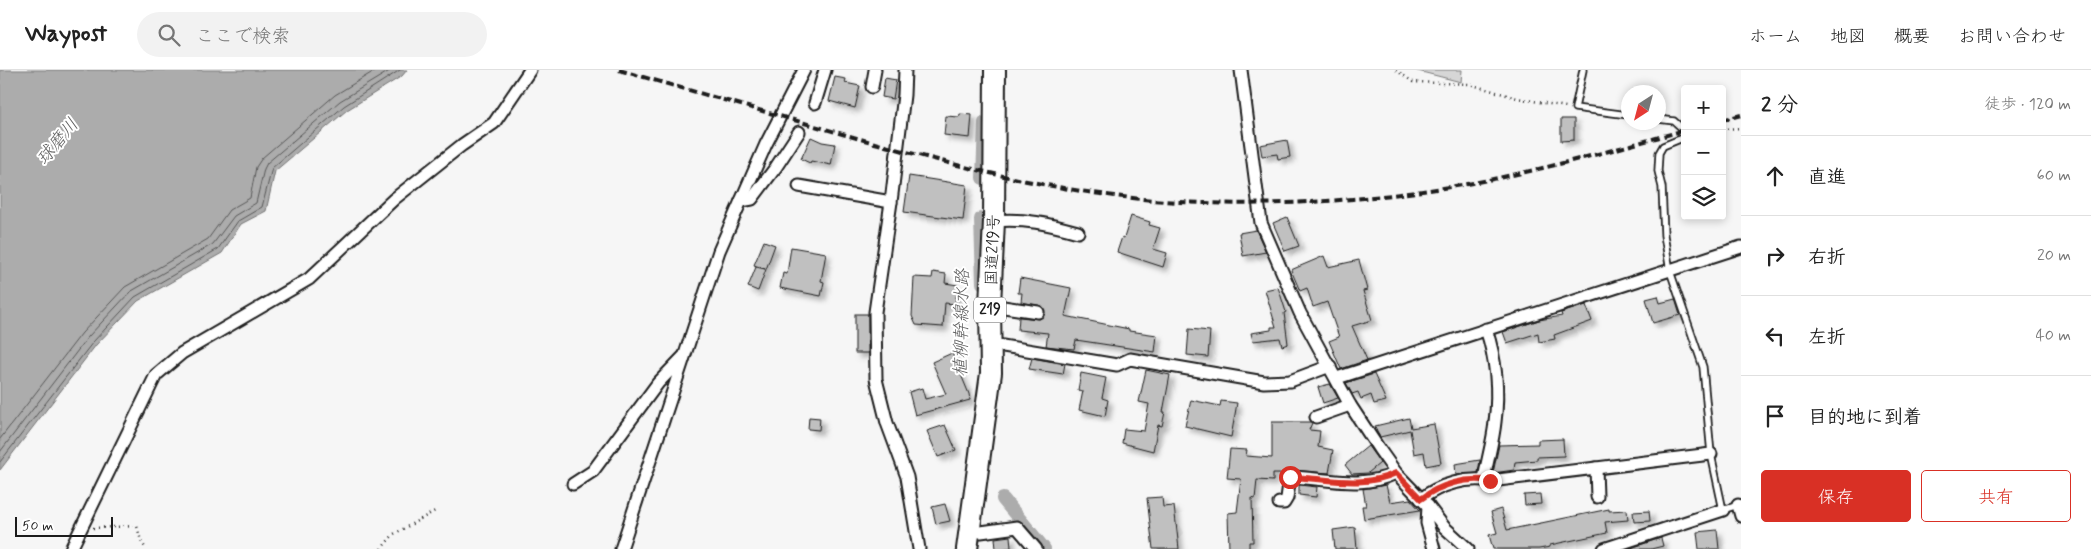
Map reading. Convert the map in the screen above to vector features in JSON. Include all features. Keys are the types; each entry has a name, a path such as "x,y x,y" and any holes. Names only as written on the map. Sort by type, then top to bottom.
{"highway":[{"name":"国道219号","path":"968,540 991,373 990,305 994,221 996,70"}],"street":[{"path":"71,549 156,375 182,353 308,278 394,200 462,145 494,123 530,70"},
{"path":"621,549 719,252 766,144 804,70"},
{"path":"815,103 825,70"},
{"path":"872,87 876,70"},
{"path":"905,70 891,202 875,312 876,380 886,423 907,478 919,549"},
{"path":"1241,70 1261,223 1300,313 1350,404 1396,473 1424,502 1444,527 1468,549"},
{"path":"741,201 752,199 799,132"},
{"path":"799,186 891,202"},
{"path":"994,221 1010,219 1037,221 1078,232"},
{"path":"1337,378 1741,247"},
{"path":"990,305 1038,312"},
{"path":"1484,480 1495,423 1497,391 1493,349 1486,330"},
{"path":"991,344 1117,365 1130,359 1264,382 1290,381 1330,366"},
{"path":"573,484 593,471 658,383 686,354"},
{"path":"1316,417 1350,404"},
{"path":"1434,549 1424,502 1428,493 1448,484 1490,481 1711,454"},
{"path":"1596,468 1597,497"},
{"path":"1279,502 1284,503 1287,498 1290,477 1359,483 1396,473"},
{"path":"1604,549 1723,510"},
{"path":"968,540 981,532 1017,527 1036,549"}],"lane":[{"path":"1583,70 1575,108 1621,114"},
{"path":"1666,120 1674,121 1684,130"},
{"path":"1681,139 1663,146 1659,153 1658,171 1662,187 1663,220 1670,271 1703,367 1711,454 1723,510 1740,510"}],"path":[{"path":"1396,70 1412,82 1469,84 1517,98 1575,108"},
{"path":"1726,129 1741,128"},
{"path":"382,549 394,534 435,511"},
{"path":"81,528 137,526 141,541 146,549"}],"shaded area":[{"path":"1414,70 1462,70 1461,82"}],"water":[{"name":"球磨川","path":"0,70 407,70 402,76 347,110 275,171 266,211 241,224 222,253 138,301 96,345 0,470"}],"building":[{"path":"835,77 846,79 845,83 860,86 855,108 829,101"},
{"path":"885,78 896,80 893,99 882,97"},
{"path":"960,114 972,115 970,138 944,135 946,116 959,117"},
{"path":"1561,119 1574,119 1574,140 1561,141"},
{"path":"811,137 822,142 835,144 831,165 811,161 810,163 801,159"},
{"path":"1287,140 1290,157 1278,159 1277,154 1262,156 1260,145"},
{"path":"909,176 967,185 963,220 904,212"},
{"path":"1131,216 1150,222 1149,225 1160,228 1153,249 1167,253 1163,267 1117,252"},
{"path":"1287,217 1299,246 1285,251 1273,223"},
{"path":"1256,230 1266,252 1243,256 1239,233"},
{"path":"764,241 775,245 758,291 748,287 756,267 765,269 754,265"},
{"path":"791,247 826,253 821,281 824,282 821,296 780,288 783,273 787,274"},
{"path":"1324,256 1328,267 1359,260 1367,290 1363,291 1372,320 1352,326 1367,360 1341,369 1329,341 1339,337 1327,302 1313,307 1307,288 1300,291 1291,270"},
{"path":"933,272 946,274 945,283 958,285 955,304 945,303 943,327 916,325 912,316 914,277 932,278"},
{"path":"1020,278 1071,288 1065,316 1129,329 1129,331 1157,335 1155,352 1076,340 1074,349 1046,346 1048,333 1018,330 1019,317 1040,319 1045,313 1042,306 1021,302 1022,293 1018,293"},
{"path":"1278,287 1286,312 1284,313 1288,344 1282,346 1280,338 1253,341 1251,333 1271,330 1271,327 1276,327 1265,290"},
{"path":"1658,296 1660,303 1675,299 1680,315 1653,323 1646,299"},
{"path":"1586,305 1592,321 1554,335 1555,339 1539,342 1538,333 1507,343 1503,332 1539,320 1562,316 1561,313"},
{"path":"855,314 868,314 868,353 855,353"},
{"path":"1189,329 1210,331 1208,357 1187,355"},
{"path":"952,353 970,400 915,415 909,392 922,388 925,399 946,394 932,362"},
{"path":"1032,358 1065,364 1063,374 1029,369"},
{"path":"1146,370 1170,375 1162,426 1158,425 1153,451 1122,443 1124,429 1144,431 1149,404 1139,402"},
{"path":"1081,373 1106,378 1102,398 1108,400 1105,416 1079,410 1083,391 1078,390"},
{"path":"1374,374 1386,401 1374,404 1371,395 1361,399 1358,392 1352,394 1346,383"},
{"path":"1330,384 1338,398 1323,403 1318,387"},
{"path":"1191,400 1220,406 1221,401 1237,403 1231,437 1185,426"},
{"path":"809,417 820,418 819,430 808,429"},
{"path":"1409,418 1411,428 1434,424 1441,463 1426,466 1424,452 1414,454 1410,430 1380,437 1375,426"},
{"path":"1272,422 1312,423 1309,430 1320,431 1318,447 1333,450 1329,473 1290,470 1283,474 1273,474 1273,481 1257,480 1255,499 1252,498 1253,542 1249,542 1249,549 1229,549 1228,513 1237,512 1241,479 1227,478 1230,449 1247,450 1246,456 1272,458"},
{"path":"945,425 956,450 938,457 927,431"},
{"path":"1563,439 1564,456 1537,457 1537,460 1515,462 1514,470 1493,473 1499,445 1538,444 1538,440"},
{"path":"1368,446 1380,463 1368,473 1352,474 1345,465"},
{"path":"1480,460 1478,473 1456,475 1455,464"},
{"path":"1299,485 1317,487 1316,497 1299,495"},
{"path":"1386,485 1390,502 1410,499 1420,510 1364,519 1362,506 1366,506 1363,489"},
{"path":"1540,494 1541,504 1525,505 1524,495"},
{"path":"1162,497 1163,507 1174,506 1179,549 1153,549 1147,498"},
{"path":"945,504 950,521 936,524 932,507"},
{"path":"1501,509 1507,530 1609,509 1609,511 1627,510 1628,520 1605,522 1607,533 1550,545 1550,547 1539,549 1493,549 1489,535 1497,533 1491,512"},
{"path":"1649,511 1650,521 1634,522 1633,512"},
{"path":"1355,527 1357,549 1335,549 1333,530"},
{"path":"1717,530 1719,549 1699,549 1697,532"},
{"path":"1010,536 1011,548 996,549 995,538"},
{"path":"1661,538 1663,546 1651,549 1628,549"}],"waterway":[{"path":"983,178 985,123"},
{"name":"植柳幹線水路","path":"981,219 983,283"},
{"name":"植柳幹線水路","path":"1003,499 1044,549"}],"railway":[{"path":"619,70 890,147 979,170 1068,189 1159,201 1238,204 1336,200 1402,194 1522,173 1681,131"},
{"path":"1726,119 1741,115"}],"route":[{"path":"1290,477 1359,483 1396,473 1421,499 1428,493 1455,482 1490,481"}]}
